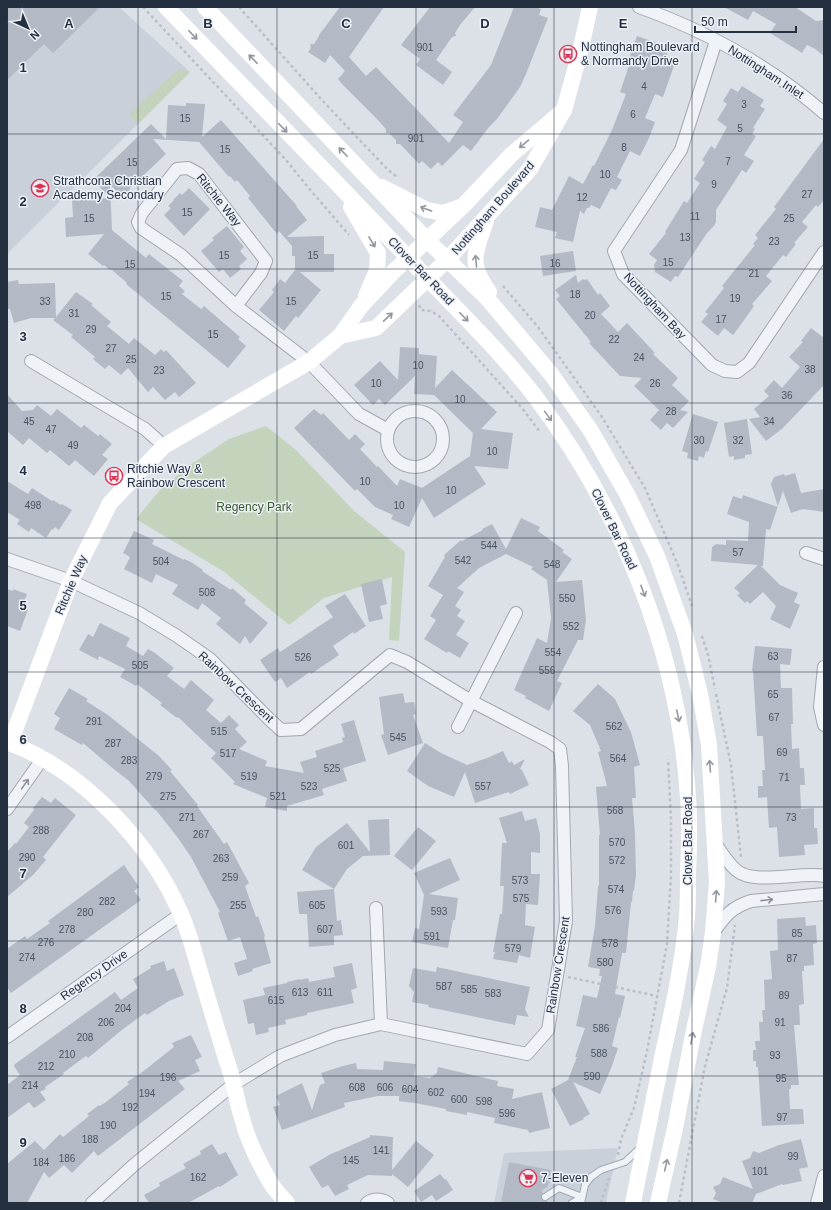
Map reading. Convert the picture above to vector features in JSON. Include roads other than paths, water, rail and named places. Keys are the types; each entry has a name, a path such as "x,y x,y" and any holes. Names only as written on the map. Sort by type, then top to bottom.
{"main road":[{"name":"Clover Bar Road","path":"166,7 484,337 533,394 580,461 611,517 638,579 655,623 670,678 683,746 689,800 689,858 687,916 676,991 633,1203"},
{"name":"Clover Bar Road","path":"205,7 370,181 486,298 551,374 591,431 628,496 656,556 685,634 700,694 709,745 717,882 713,933 708,967 658,1203"},
{"name":"Nottingham Boulevard","path":"428,279 530,169 564,110 580,52 590,7"},
{"name":"Nottingham Boulevard","path":"408,258 463,206 512,154 564,110"},
{"path":"370,181 427,210 443,213 463,206"},
{"path":"338,185 378,253 377,270 361,306"},
{"path":"488,216 476,249 475,259 478,275 524,342"},
{"name":"Ritchie Way","path":"9,743 71,581 110,503 164,446 309,362 340,336 361,306 408,258"},
{"name":"Ritchie Way","path":"340,336 376,328 428,279"},
{"path":"9,743 43,758 67,774 106,807 153,862 169,887 181,914 234,1084 242,1119 254,1150 270,1183 287,1203"}],"street":[{"name":"Nottingham Inlet","path":"639,7 672,20 716,41 763,68 804,96 824,113"},
{"name":"Nottingham Bay","path":"716,41 681,150 614,251 623,274 712,365 725,371 737,372 749,363 824,252"},
{"name":"Ritchie Way","path":"236,306 261,273 266,261 200,174 188,168 177,169 142,213 138,222 141,228 181,255 236,306 309,362 359,414 388,430"},
{"path":"31,361 145,429 164,446"},
{"path":"409,411 419,411 428,414 436,419 441,427 443,437 439,454 433,461 420,466 407,466 399,462 388,448 388,430 393,421 400,415 409,411"},
{"path":"806,553 824,558"},
{"name":"Rainbow Crescent","path":"7,559 71,581 139,613 177,636 210,660 281,730 300,729 390,655 406,662 471,701 550,742 560,749 562,766 566,921 548,1030 527,1054 381,1024 335,1035 280,1056 234,1084"},
{"path":"458,727 516,613"},
{"path":"824,667 820,707 824,725"},
{"path":"7,809 43,758"},
{"path":"715,843 736,870 743,874 762,878 824,876"},
{"path":"713,933 725,915 744,904 824,894"},
{"path":"376,908 381,1024"},
{"name":"Regency Drive","path":"7,1037 181,914"},
{"path":"92,1203 135,1164 234,1084"},
{"path":"817,1203 824,1176"},
{"path":"367,1203 381,1199 388,1203"}],"lane":[{"path":"581,1200 585,1185 591,1177 602,1170 625,1162 646,1140"},
{"path":"545,1197 559,1188 581,1200"},
{"path":"572,1203 581,1200"}],"place":[{"name":"Nottingham Boulevard & Normandy Drive","path":"568,54"},
{"name":"Strathcona Christian Academy Secondary","path":"40,188"},
{"name":"Ritchie Way & Rainbow Crescent","path":"114,476"},
{"name":"7-Eleven","path":"528,1178"}],"park label":[{"name":"Regency Park","path":"254,507"}]}
